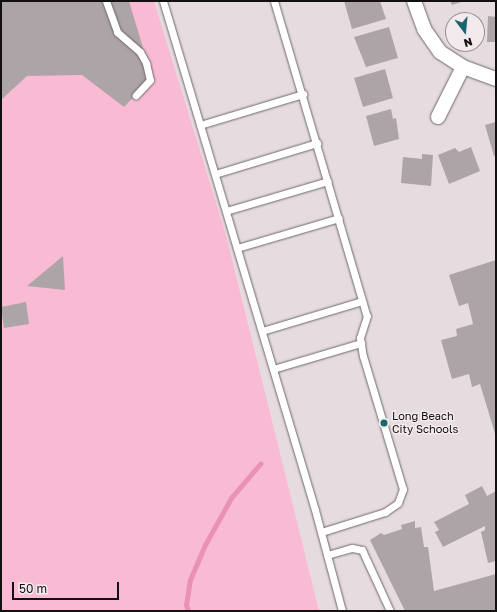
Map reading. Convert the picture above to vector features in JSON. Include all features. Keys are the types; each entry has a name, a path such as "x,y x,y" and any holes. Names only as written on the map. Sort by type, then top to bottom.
{"street":[{"path":"414,1 433,44 440,52 463,67 496,79"},
{"path":"438,117 463,67"}],"lane":[{"path":"106,1 117,32 140,52 146,63 150,80 136,94"},
{"path":"163,1 321,532 342,611"},
{"path":"274,1 318,143 366,316 361,342 363,356 403,489 398,503 385,512 321,532"},
{"path":"200,125 303,94"},
{"path":"215,174 318,143"},
{"path":"226,211 328,181"},
{"path":"237,248 338,218"},
{"path":"262,331 362,301"},
{"path":"273,369 361,342"},
{"path":"327,555 352,548 362,550 390,611"}],"shaded area":[{"path":"1,1 154,1 226,235 319,611 1,611"}],"building":[{"path":"1,1 129,1 152,78 124,107 82,75 27,76 1,100"},
{"path":"344,1 380,1 386,19 352,29"},
{"path":"450,1 464,1 452,5"},
{"path":"488,16 496,17 496,42 487,42"},
{"path":"389,27 398,58 366,67 354,37"},
{"path":"385,69 393,98 363,107 354,78"},
{"path":"391,109 393,119 396,118 399,139 374,146 366,116"},
{"path":"496,122 496,155 494,156 485,125"},
{"path":"471,147 480,171 449,184 438,155 455,148 459,152"},
{"path":"422,154 433,155 431,186 401,183 403,157 422,159"},
{"path":"63,256 65,290 27,286"},
{"path":"496,260 496,437 480,384 472,387 469,374 452,379 441,340 457,336 456,329 473,324 468,303 459,306 449,275"},
{"path":"26,302 29,324 4,328 1,307"},
{"path":"482,486 487,496 496,491 496,561 488,563 481,532 485,530 485,526 443,547 435,532 439,530 434,522 469,504 465,495"},
{"path":"415,521 415,528 421,527 424,547 428,547 434,591 496,574 496,611 405,611 370,540 381,533 384,535 402,529 401,525"}],"waterway":[{"path":"188,611 186,605 190,580 205,545 231,498 260,464"}],"place":[{"name":"Long Beach City Schools","path":"384,423"}]}
